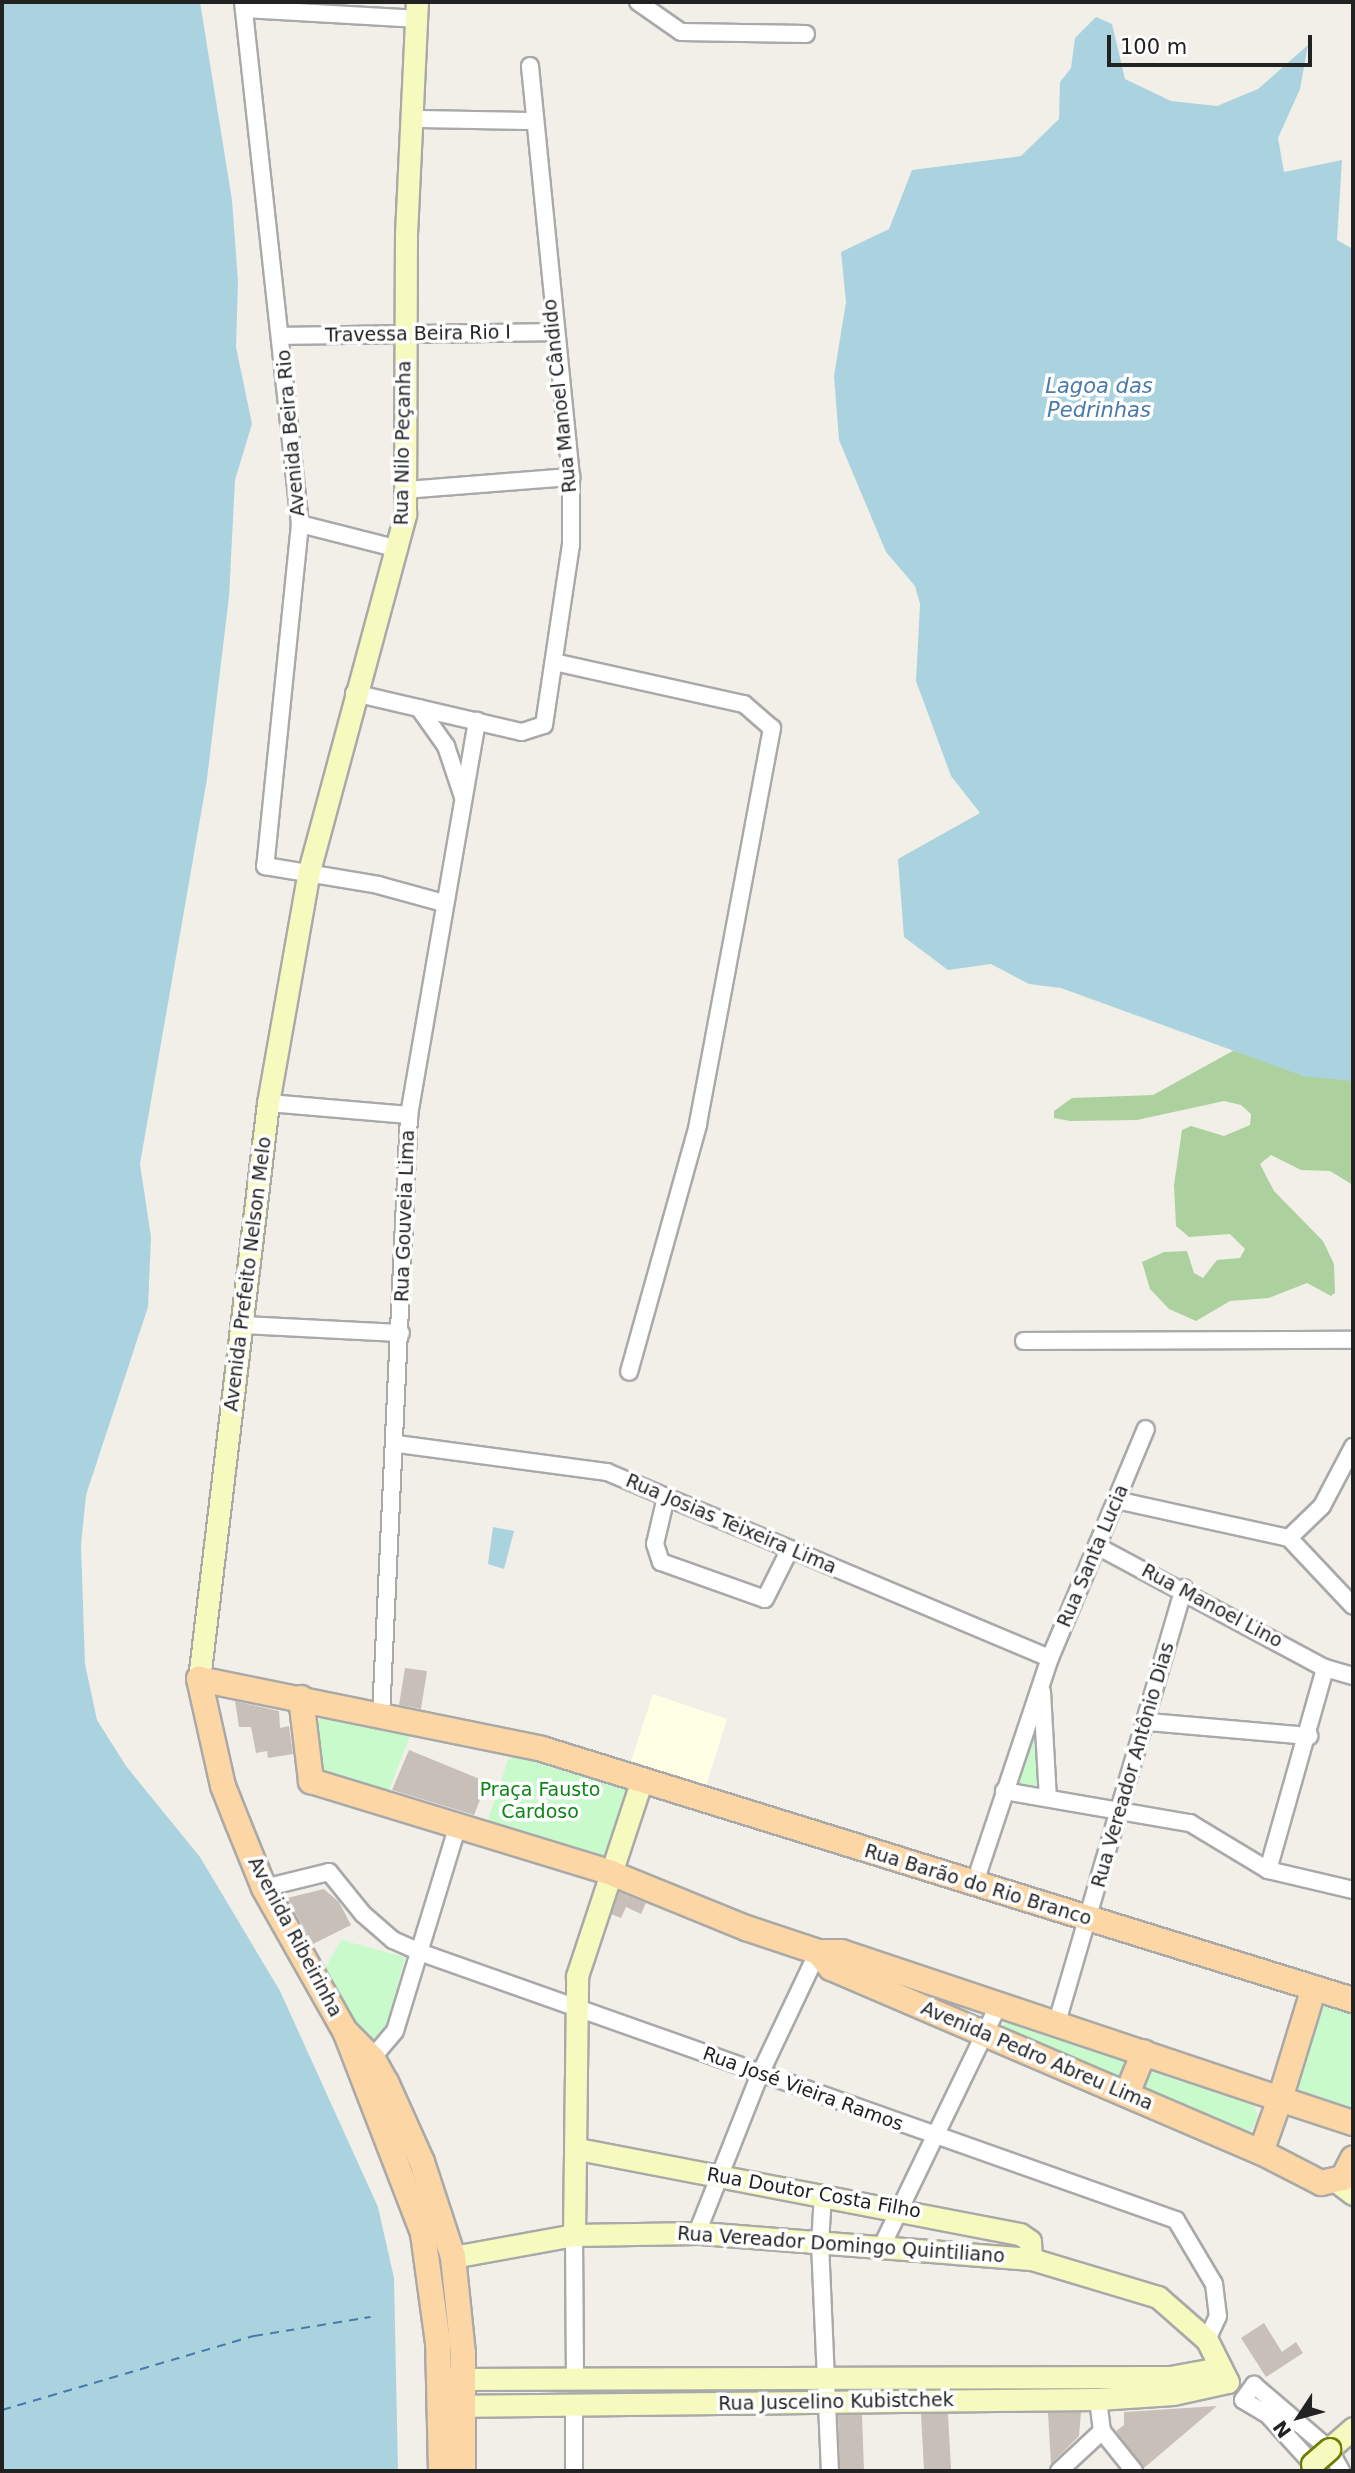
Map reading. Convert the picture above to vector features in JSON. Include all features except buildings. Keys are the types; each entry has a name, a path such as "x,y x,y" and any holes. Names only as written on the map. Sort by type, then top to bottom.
{"main road":[{"path":"199,1679 542,1749 642,1780"},
{"name":"Avenida Ribeirinha","path":"199,1679 223,1786 264,1888 365,2065"},
{"path":"301,1698 311,1780 457,1828 611,1873"},
{"name":"Rua Barão do Rio Branco","path":"642,1780 974,1885 1353,2000"},
{"name":"Avenida Pedro Abreu Lima","path":"611,1873 818,1952 841,1952 1353,2123"},
{"name":"Avenida Pedro Abreu Lima","path":"818,1952 831,1968 1261,2152 1321,2183 1345,2188"},
{"path":"1261,2152 1314,1988"},
{"path":"1127,2094 1144,2052"},
{"path":"365,2065 422,2162 453,2257 462,2381 453,2406 441,2471"},
{"path":"365,2065 424,2233 433,2284 437,2376 453,2406 463,2471"},
{"path":"1345,2188 1353,2158"}],"street":[{"path":"638,2 681,32 806,34"},
{"path":"243,5 417,10"},
{"name":"Avenida Beira Rio","path":"243,5 257,160 282,336 300,524 265,866 309,871"},
{"name":"Rua Nilo Peçanha","path":"309,871 354,693 399,549 405,490 404,335 417,10"},
{"name":"Rua Manoel Cândido","path":"477,721 529,733 544,725 570,545 571,477 554,332 530,66"},
{"path":"414,120 534,121"},
{"name":"Travessa Beira Rio I","path":"282,336 554,332"},
{"path":"405,490 571,477"},
{"path":"300,524 399,549"},
{"path":"554,662 744,704 764,716 772,728 698,1125 629,1372"},
{"path":"354,693 477,721"},
{"path":"419,708 446,746 466,809"},
{"name":"Rua Gouveia Lima","path":"382,1716 397,1444 409,1115 444,903 466,809 477,721"},
{"path":"309,871 444,903"},
{"name":"Avenida Prefeito Nelson Melo","path":"199,1679 268,1102 309,871"},
{"path":"268,1102 409,1115"},
{"path":"242,1325 401,1333"},
{"path":"1024,1341 1353,1340"},
{"name":"Rua Santa Lucia","path":"974,1885 1050,1658 1146,1429"},
{"name":"Rua Josias Teixeira Lima","path":"397,1444 607,1472 1050,1658"},
{"path":"1289,1538 1322,1506 1353,1447"},
{"path":"666,1497 654,1544 657,1558 760,1600 770,1597 790,1549"},
{"path":"1116,1500 1289,1538 1353,1606"},
{"name":"Rua Manoel Lino","path":"1097,1546 1184,1588 1325,1668 1353,1676"},
{"name":"Rua Vereador Antônio Dias","path":"1057,2022 1148,1722 1184,1588"},
{"path":"1268,1870 1309,1736 1325,1668"},
{"path":"1041,1683 1048,1798"},
{"path":"1148,1722 1309,1736"},
{"path":"575,2378 573,2235 578,2149 578,2007 581,1957 642,1780"},
{"path":"1004,1791 1121,1809 1205,1829 1268,1870 1353,1890"},
{"path":"365,2065 392,2039 422,1953 457,1828"},
{"name":"Rua José Vieira Ramos","path":"264,1888 329,1872 363,1914 393,1940 422,1953 1181,2224 1207,2266 1217,2298 1215,2327 1207,2340"},
{"path":"696,2233 722,2176 760,2074 818,1952"},
{"path":"880,2250 999,2004"},
{"name":"Rua Doutor Costa Filho","path":"578,2149 901,2208 1020,2234 1030,2241 1031,2259"},
{"path":"823,2195 820,2243 830,2471"},
{"name":"Rua Vereador Domingo Quintiliano","path":"453,2257 573,2235 696,2233 880,2250 1031,2259 1146,2291 1207,2340"},
{"path":"1207,2340 1224,2375 1247,2395"},
{"name":"Rua Juscelino Kubistchek","path":"453,2406 1098,2399 1224,2375"},
{"name":"Rua Juscelino Kubistchek","path":"437,2376 462,2381 826,2376 1171,2385"},
{"path":"543,2379 546,2406"},
{"path":"1319,2465 1315,2442 1258,2385 1243,2400 1268,2415 1319,2465 1341,2471"},
{"path":"1098,2399 1102,2431 1134,2471"},
{"path":"573,2406 574,2471"},
{"path":"1319,2465 1353,2428"},
{"path":"1059,2471 1102,2431"}],"shaded area":[{"path":"653,1694 727,1719 706,1786 631,1761"}],"green space":[{"path":"1353,1037 1353,1185 1330,1171 1301,1170 1271,1155 1260,1164 1274,1191 1323,1241 1334,1264 1335,1293 1331,1296 1307,1283 1269,1298 1230,1301 1196,1321 1169,1309 1150,1289 1142,1262 1164,1252 1187,1251 1194,1273 1203,1278 1217,1260 1240,1258 1245,1249 1230,1234 1189,1237 1176,1226 1174,1185 1182,1130 1191,1126 1224,1136 1250,1125 1251,1114 1241,1105 1224,1101 1137,1120 1070,1121 1054,1118 1054,1111 1072,1098 1153,1095 1238,1048"},
{"path":"1038,1706 1042,1791 1012,1786"},
{"path":"324,1716 411,1733 388,1793 325,1774 316,1723"},
{"name":"Praça Fausto Cardoso","path":"519,1754 632,1787 603,1859 487,1823 508,1760"},
{"path":"341,1940 405,1957 385,2035 378,2040 364,2039 323,1972"},
{"path":"1324,2005 1353,2014 1351,2113 1293,2094"},
{"path":"1009,2016 1124,2057 1122,2076 1112,2081 1001,2029"},
{"path":"1158,2066 1251,2096 1258,2117 1252,2129 1240,2135 1145,2096 1142,2086 1148,2071"}],"water":[{"path":"2,2 200,2 232,200 238,281 236,347 252,424 235,480 229,597 207,779 140,1164 151,1237 148,1307 86,1495 81,1545 85,1664 97,1720 126,1766 200,1857 280,1991 378,2207 394,2278 398,2471 2,2471"},
{"name":"Lagoa das Pedrinhas","path":"1096,17 1112,24 1125,79 1171,101 1217,106 1258,89 1308,45 1300,89 1278,138 1284,172 1342,160 1337,240 1353,249 1353,1081 1303,1076 1061,988 1029,984 991,964 948,970 904,937 898,859 980,813 951,776 916,681 920,604 915,586 886,552 839,440 834,376 846,302 841,252 889,229 912,170 1021,156 1059,119 1060,82 1071,68 1075,38"},
{"path":"493,1527 514,1531 504,1569 488,1564"}],"ferry route":[{"path":"2,2410 254,2336 370,2317"}]}
